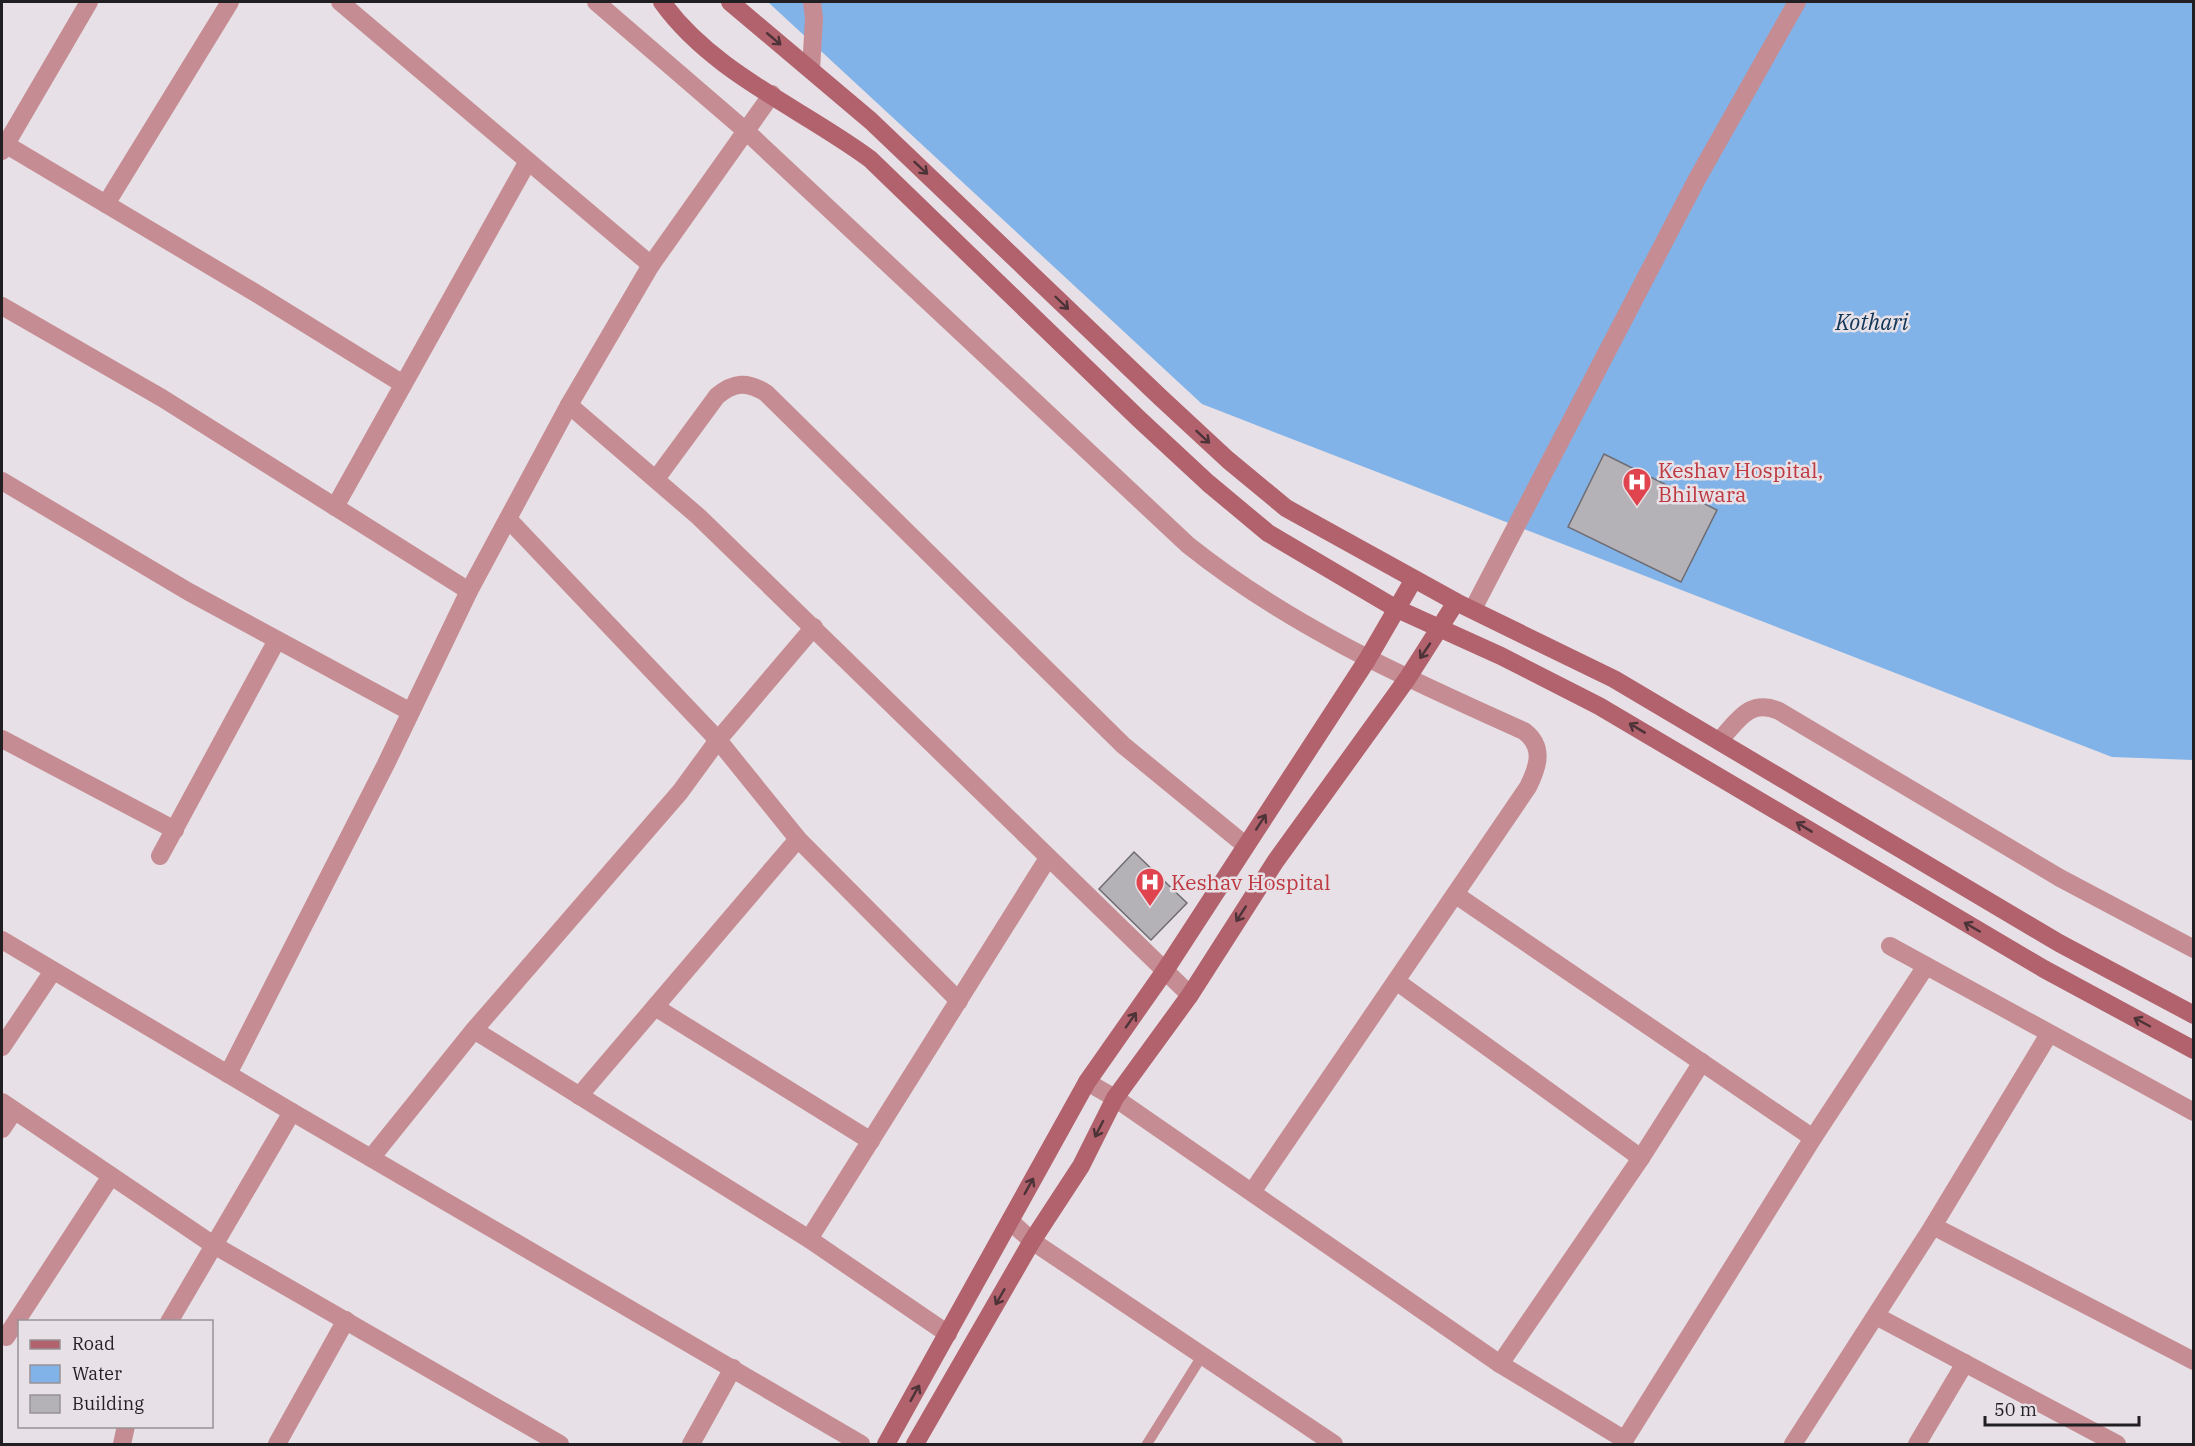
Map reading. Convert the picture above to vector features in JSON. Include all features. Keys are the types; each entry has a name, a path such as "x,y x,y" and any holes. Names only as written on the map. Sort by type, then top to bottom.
{"main road":[{"path":"662,2 677,23 705,49 834,132 870,159 1139,419 1208,483 1268,533 1395,608 1439,630 1501,656 1599,706 2044,969 2193,1050"},
{"path":"729,2 880,129 1228,460 1286,508 1465,606 1614,679 2060,942 2193,1015"},
{"path":"886,1444 1087,1082 1164,972 1367,660 1395,608 1414,579"},
{"path":"915,1444 1032,1241 1080,1166 1115,1098 1190,995 1275,862 1407,679 1439,630 1465,606"}],"street":[{"path":"89,2 3,148 106,204 403,384"},
{"path":"106,204 230,2"},
{"path":"340,2 651,265"},
{"path":"596,2 747,132 1188,545 1253,595 1367,660 1524,731 1533,738 1537,745 1538,764 1528,787 1252,1192"},
{"path":"810,70 814,18 812,2"},
{"path":"1465,606 1697,179 1797,2"},
{"path":"228,1074 386,764 409,711 469,591 569,405 651,265 772,94"},
{"path":"335,507 528,161"},
{"path":"2,306 162,398 469,591"},
{"path":"656,479 717,396 728,387 742,383 754,386 766,393 1123,745 1245,845"},
{"path":"569,405 699,517 1190,995"},
{"path":"2,481 189,592 409,711"},
{"path":"508,519 718,740 798,839 959,1001"},
{"path":"371,1158 474,1030 680,792 718,740 814,627"},
{"path":"160,856 277,640"},
{"path":"1719,741 1746,712 1757,706 1767,706 1779,711 2060,879 2193,949"},
{"path":"2,739 175,830"},
{"path":"579,1096 798,839"},
{"path":"809,1239 1048,858"},
{"path":"1456,895 1813,1138"},
{"path":"2,940 861,1444"},
{"path":"1890,946 2193,1112"},
{"path":"1087,1082 1115,1098 1500,1364 1623,1442 1813,1138 1926,966"},
{"path":"2,1047 53,971"},
{"path":"1396,981 1641,1158"},
{"path":"655,1006 871,1141"},
{"path":"474,1030 809,1239 948,1334"},
{"path":"1793,1444 1933,1226 2049,1034"},
{"path":"1500,1364 1641,1158 1702,1062"},
{"path":"2,1129 8,1107 212,1244 552,1442"},
{"path":"170,1320 212,1244 292,1112"},
{"path":"20,1320 111,1176"},
{"path":"1010,1221 1032,1241 1334,1444"},
{"path":"1933,1226 2193,1361"},
{"path":"1876,1316 2105,1442"},
{"path":"282,1443 346,1320"},
{"path":"9,1337 18,1323"},
{"path":"1917,1444 1965,1363"},
{"path":"691,1444 733,1368"},
{"path":"122,1444 126,1428"}],"lane":[{"path":"1147,1444 1202,1356"}],"water":[{"name":"Kothari","path":"768,2 2193,2 2193,760 2112,757 1202,404"}],"building":[{"path":"1604,454 1717,510 1681,582 1568,527"},
{"path":"1134,852 1187,903 1151,940 1099,889"}],"place":[{"name":"Keshav Hospital, Bhilwara","path":"1637,508"},
{"name":"Keshav Hospital","path":"1150,908"}]}
